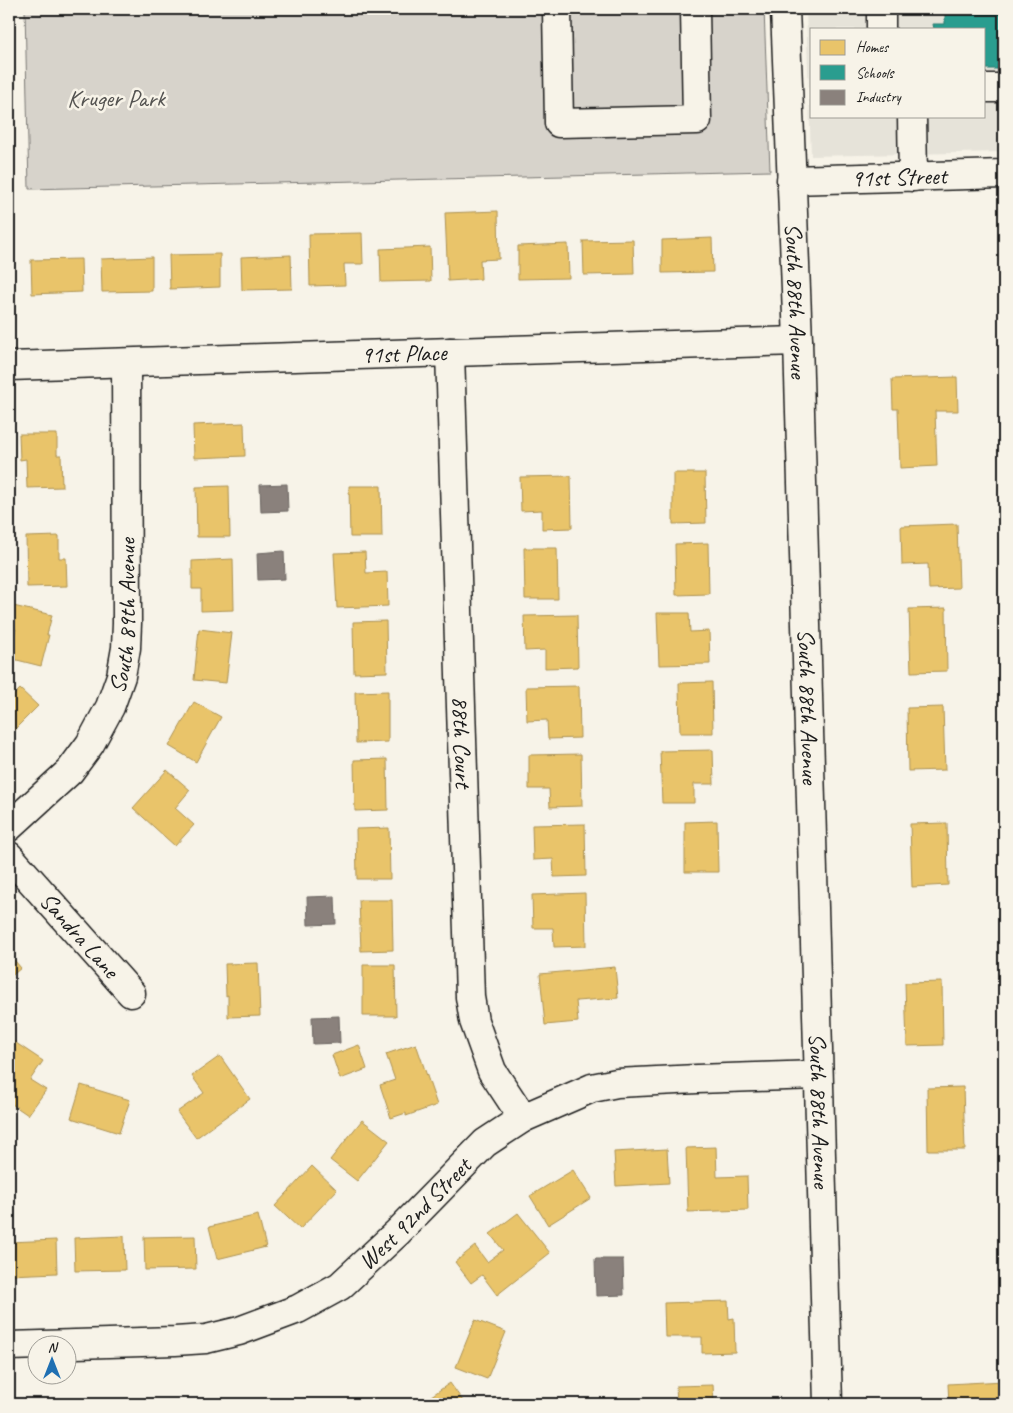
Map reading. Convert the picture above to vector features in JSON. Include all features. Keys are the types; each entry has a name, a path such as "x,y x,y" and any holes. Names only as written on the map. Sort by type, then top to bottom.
{"street":[{"path":"557,9 559,123 697,120 695,9"},
{"name":"South 88th Avenue","path":"785,9 798,342 828,1404"},
{"path":"881,9 881,28"},
{"path":"986,88 1004,88"},
{"path":"912,118 913,177"},
{"name":"91st Street","path":"792,180 1004,174"},
{"name":"91st Place","path":"9,366 798,342"},
{"name":"88th Court","path":"450,352 470,997 474,1021 492,1071 523,1118"},
{"name":"South 89th Avenue","path":"9,827 70,771 90,744 110,707 122,676 127,623 126,363"},
{"name":"Sandra Lane","path":"9,856 131,993"},
{"name":"West 92nd Street","path":"9,1346 206,1339 239,1331 298,1309 340,1286 398,1232 485,1143 523,1118 592,1088 617,1083 818,1075"}],"shaded area":[{"path":"806,9 1004,9 1004,152 811,156"}],"green space":[{"name":"Kruger Park","path":"25,9 764,9 770,171 29,189"}],"building: Homes":[{"path":"498,211 499,259 480,260 481,279 448,281 445,213"},
{"path":"362,233 363,264 344,264 345,285 310,286 309,234"},
{"path":"712,238 713,272 662,273 662,240"},
{"path":"633,240 634,274 584,275 583,241"},
{"path":"568,244 569,278 518,279 518,246"},
{"path":"430,247 431,281 381,282 380,249"},
{"path":"220,254 220,287 170,289 169,255"},
{"path":"291,255 292,289 242,290 241,257"},
{"path":"152,257 152,291 102,292 101,259"},
{"path":"81,259 82,292 32,294 31,260"},
{"path":"9,261 12,261 13,295 9,295"},
{"path":"957,377 958,411 935,411 937,466 900,468 898,409 893,409 892,379"},
{"path":"244,423 245,456 194,458 193,425"},
{"path":"19,434 57,434 57,455 61,455 62,487 27,488 26,459 20,460"},
{"path":"673,473 705,473 706,523 673,524"},
{"path":"571,476 572,528 542,529 542,510 521,511 520,477"},
{"path":"229,486 230,537 197,537 196,487"},
{"path":"349,486 381,486 382,537 350,537"},
{"path":"957,524 959,588 929,589 928,564 902,565 901,526"},
{"path":"59,536 59,558 66,558 67,586 27,587 26,537"},
{"path":"708,543 709,594 676,595 675,544"},
{"path":"524,548 557,548 558,599 525,599"},
{"path":"365,552 366,573 387,572 388,606 337,608 334,553"},
{"path":"233,559 234,610 201,611 201,589 192,589 192,561"},
{"path":"9,605 52,615 41,666 9,658 16,629 9,628"},
{"path":"946,608 947,671 911,672 909,609"},
{"path":"657,613 689,613 690,632 709,631 710,664 659,665"},
{"path":"577,615 578,667 545,668 545,650 525,651 524,616"},
{"path":"386,621 387,672 354,673 353,622"},
{"path":"199,629 232,633 226,683 194,680"},
{"path":"712,682 713,733 680,733 679,683"},
{"path":"579,686 580,738 548,739 547,720 527,721 526,687"},
{"path":"20,689 38,706 9,735 9,700"},
{"path":"388,691 388,742 356,743 355,692"},
{"path":"194,702 221,717 196,762 169,746"},
{"path":"943,707 945,770 908,771 907,708"},
{"path":"713,750 714,784 694,784 694,803 662,803 660,751"},
{"path":"581,754 582,806 550,807 549,789 529,789 529,755"},
{"path":"387,759 388,810 355,811 354,760"},
{"path":"167,770 190,790 175,808 194,825 175,846 133,808"},
{"path":"717,821 718,872 685,872 685,822"},
{"path":"947,823 948,885 912,887 910,824"},
{"path":"585,824 586,876 554,877 553,859 533,860 532,825"},
{"path":"389,828 390,879 357,879 356,829"},
{"path":"585,893 586,946 554,947 553,928 533,928 532,895"},
{"path":"359,900 392,900 393,950 361,951"},
{"path":"9,954 21,968 9,978"},
{"path":"258,963 260,1016 228,1017 225,964"},
{"path":"363,965 395,965 396,1016 363,1016"},
{"path":"615,967 618,998 576,1001 578,1022 545,1025 540,974"},
{"path":"942,982 943,1045 907,1046 905,983"},
{"path":"13,1041 43,1061 30,1080 46,1090 28,1115 9,1102 9,1047"},
{"path":"416,1044 437,1105 406,1116 406,1113 391,1118 380,1085 395,1080 386,1054"},
{"path":"359,1045 367,1069 340,1079 332,1055"},
{"path":"220,1056 250,1099 196,1138 177,1112 204,1093 192,1076"},
{"path":"81,1085 130,1100 119,1133 71,1118"},
{"path":"963,1087 965,1150 928,1150 927,1088"},
{"path":"362,1120 389,1141 357,1181 330,1160"},
{"path":"716,1147 717,1177 747,1176 748,1210 688,1212 686,1148"},
{"path":"667,1149 669,1183 616,1186 614,1152"},
{"path":"312,1166 337,1190 300,1229 275,1206"},
{"path":"573,1170 591,1198 548,1225 530,1196"},
{"path":"518,1213 550,1253 497,1295 482,1275 471,1283 455,1262 475,1246 487,1262 503,1250 490,1234"},
{"path":"258,1215 266,1247 217,1259 209,1227"},
{"path":"124,1236 125,1270 75,1271 74,1238"},
{"path":"195,1236 196,1269 145,1270 144,1237"},
{"path":"56,1240 57,1273 9,1275 9,1242"},
{"path":"728,1301 729,1319 734,1318 735,1352 702,1353 702,1337 665,1337 664,1303"},
{"path":"475,1320 506,1332 487,1379 456,1367"},
{"path":"1004,1381 1004,1404 949,1404 948,1384"},
{"path":"450,1383 465,1404 421,1403"},
{"path":"713,1385 714,1404 677,1404 676,1386"}],"building: Schools":[{"path":"945,9 1004,9 1004,69 986,69 986,28 934,28 933,24 945,24"}],"building: Industry":[{"path":"287,484 288,511 261,512 260,485"},
{"path":"284,551 285,579 258,580 257,553"},
{"path":"335,896 336,924 308,925 307,897"},
{"path":"339,1016 340,1043 313,1044 312,1017"},
{"path":"595,1259 623,1259 624,1295 596,1296"}]}
